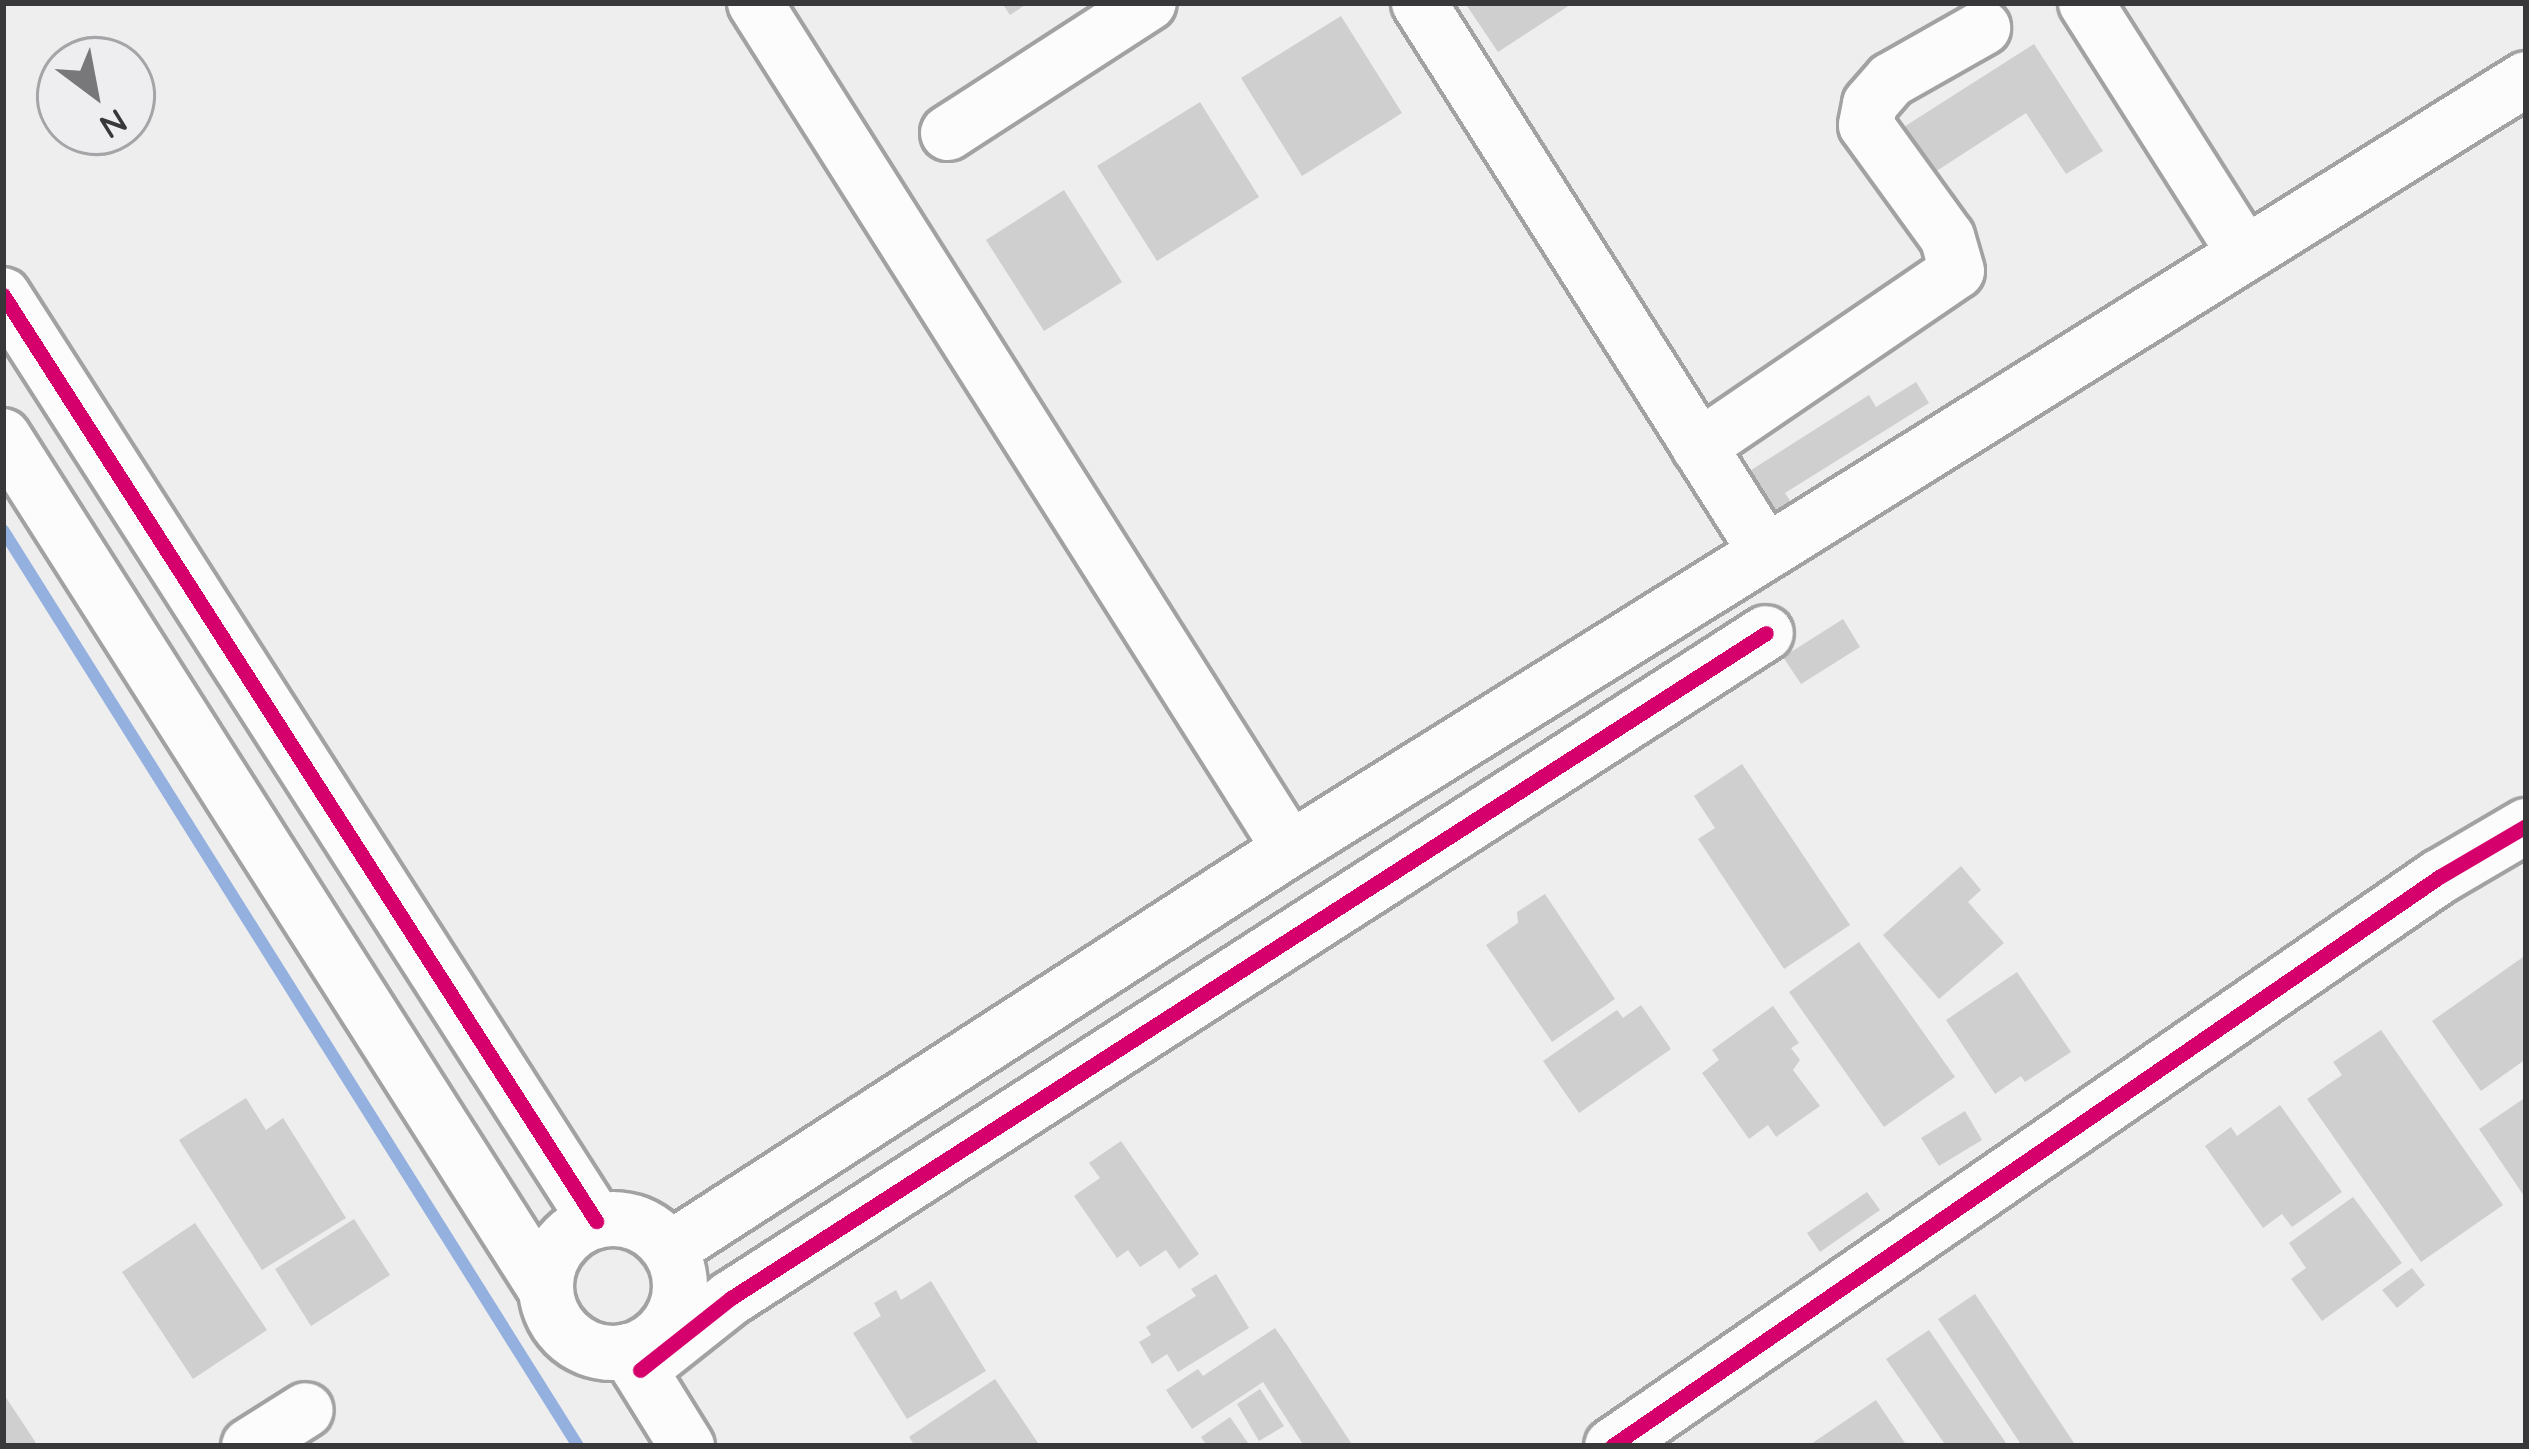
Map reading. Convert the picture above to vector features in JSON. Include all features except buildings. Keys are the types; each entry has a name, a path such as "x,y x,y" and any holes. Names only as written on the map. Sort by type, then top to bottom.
{"street":[{"path":"755,3 1289,849"},
{"path":"948,133 1149,3"},
{"path":"1419,3 1766,552"},
{"path":"2086,3 2245,254"},
{"path":"1699,447 1957,271 1947,237 1866,125 1870,104 1891,80 1983,28"},
{"path":"670,1249 1289,849 2526,80"},
{"path":"3,295 596,1221"},
{"path":"3,436 546,1290"},
{"path":"634,1361 1766,633"},
{"path":"1612,1446 2439,877 2526,826"},
{"path":"634,1361 676,1310 679,1269 670,1249 638,1222 596,1221 560,1246 548,1266 551,1312 582,1346 634,1361 687,1446"},
{"path":"249,1446 306,1410"}],"waterway":[{"path":"3,530 578,1446"}],"cycle path":[{"path":"3,295 596,1221"},
{"path":"640,1370 731,1298 1766,633"},
{"path":"1612,1446 2439,877 2526,826"}]}
